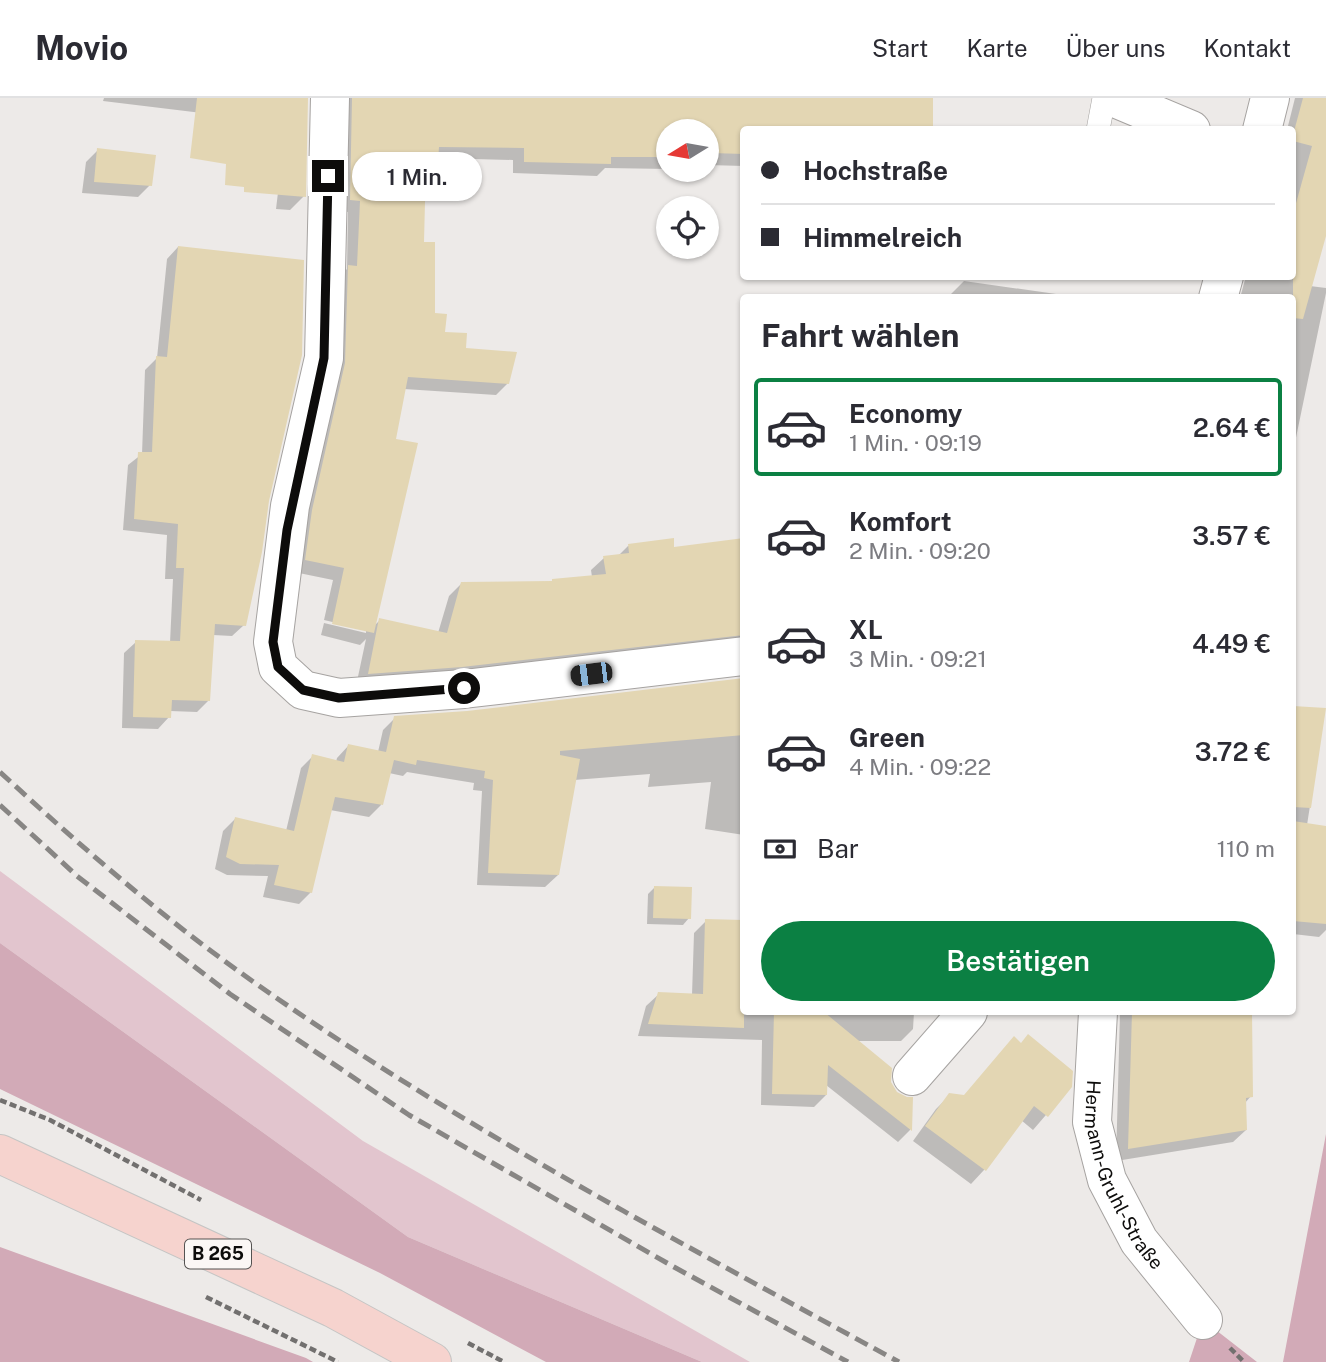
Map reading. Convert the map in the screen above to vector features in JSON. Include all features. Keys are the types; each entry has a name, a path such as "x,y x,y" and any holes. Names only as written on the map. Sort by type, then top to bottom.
{"main road":[{"name":"B 265","path":"0,1154 333,1308 432,1362"}],"street":[{"path":"330,98 324,358 290,506 273,642 278,667 303,690 339,698 464,688 740,656"},
{"path":"1115,98 1182,126"},
{"path":"1263,126 1270,98"},
{"path":"912,1076 965,1015"},
{"name":"Hermann-Gruhl-Straße","path":"1098,1015 1092,1122 1107,1180 1139,1241 1203,1320"}],"lane":[{"path":"1099,126 1104,98"}],"shaded area":[{"path":"0,871 363,1141 750,1362 702,1362 408,1237 0,943"},
{"path":"0,943 408,1237 702,1362 546,1362 380,1273 0,1089"},
{"path":"1326,1134 1326,1362 1283,1362"},
{"path":"0,1247 306,1358 313,1362 0,1362"},
{"path":"1203,1320 1257,1362 1189,1362"}],"building":[{"path":"197,98 308,98 306,197 244,192 244,187 225,185 226,164 190,158"},
{"path":"352,98 933,98 933,126 740,126 740,154 719,153 719,119 656,119 656,157 611,157 611,164 524,162 524,148 439,147 438,162 427,162 424,242 435,242 435,313 447,314 445,332 467,333 466,348 517,352 509,384 408,377 396,439 418,443 374,633 332,624 344,568 305,560 312,510 345,363 348,265 357,266 360,201 350,200"},
{"path":"1303,98 1326,98 1326,236 1303,319 1296,318 1296,294 1293,294 1293,280 1296,280 1296,203 1312,146 1296,142 1295,126"},
{"path":"97,148 156,155 152,186 94,182"},
{"path":"178,246 304,260 302,355 269,501 262,552 246,626 215,624 210,701 172,700 171,718 133,717 135,640 180,641 184,568 176,568 178,524 134,519 138,452 152,452 156,356 167,357"},
{"path":"674,538 674,547 740,539 740,635 462,667 368,674 379,618 447,633 461,582 552,581 606,574 603,556 629,553 628,544"},
{"path":"740,678 740,735 560,751 560,755 580,759 559,875 488,873 493,780 484,778 485,771 417,760 416,765 394,760 383,805 335,797 312,893 274,885 279,865 240,864 226,857 235,817 294,831 312,754 344,762 348,744 386,752 394,716 467,711"},
{"path":"1296,706 1326,708 1311,808 1296,807"},
{"path":"1296,821 1326,826 1326,924 1296,921"},
{"path":"654,886 692,887 691,919 653,918"},
{"path":"705,919 740,920 740,1015 744,1015 744,1028 648,1024 658,992 703,994"},
{"path":"774,1015 828,1015 892,1068 891,1082 897,1092 913,1097 912,1131 828,1065 827,1095 772,1094"},
{"path":"1132,1015 1252,1015 1253,1097 1246,1098 1247,1130 1128,1149"},
{"path":"1028,1034 1073,1071 1072,1087 1048,1117 1034,1106 986,1171 925,1126 949,1093 964,1095 1014,1036 1021,1043"}],"railway":[{"path":"0,772 88,851 178,926 320,1027 481,1129 731,1271 899,1362"},
{"path":"0,805 77,876 230,994 409,1115 674,1267 848,1362"}],"route":[{"path":"328,176 324,358 290,506 276,601 273,642 278,667 303,690 339,698 464,688"}]}
